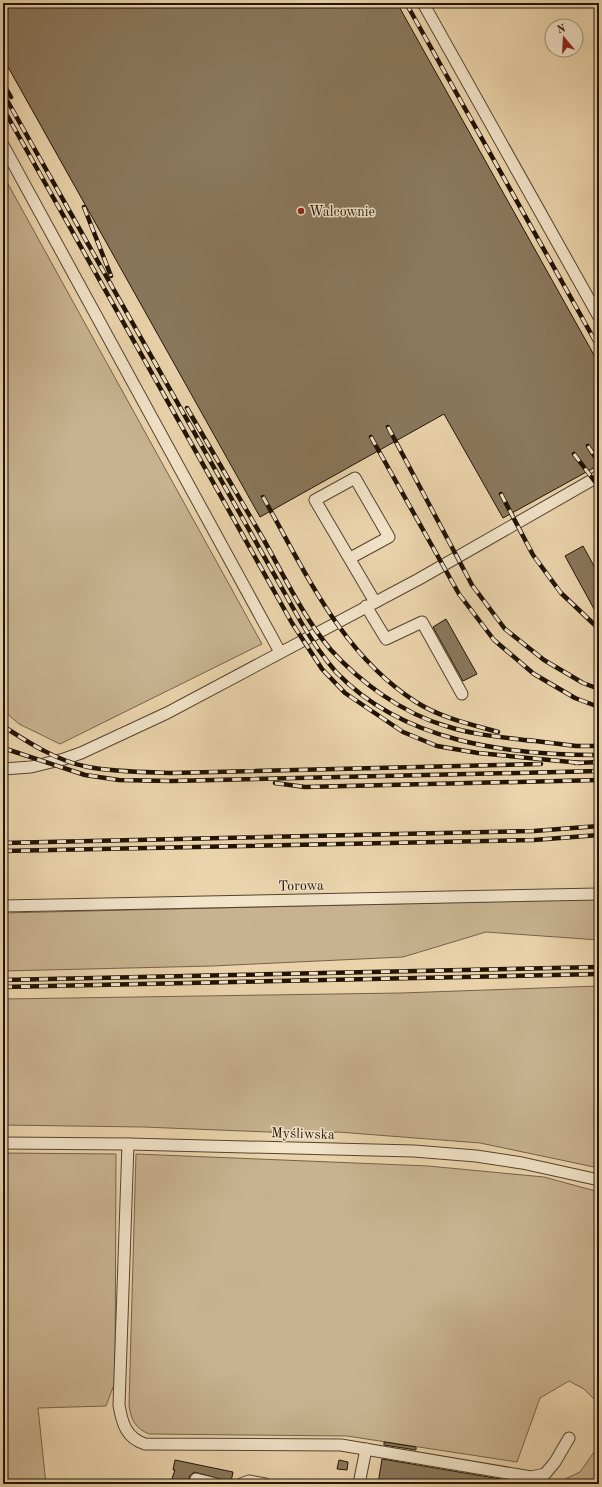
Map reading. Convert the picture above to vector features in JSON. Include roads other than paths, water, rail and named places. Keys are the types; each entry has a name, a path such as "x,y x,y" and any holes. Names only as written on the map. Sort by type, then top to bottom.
{"street":[{"path":"423,3 599,317"},
{"path":"3,146 280,652"},
{"path":"3,769 47,764 82,753 167,713 371,604 599,476"},
{"path":"354,556 388,537 355,478 315,500 371,604 386,639 422,622 462,694"},
{"name":"Torowa","path":"3,906 599,894"},
{"name":"Myśliwska","path":"3,1143 128,1144 414,1151 476,1156 599,1180"},
{"path":"128,1144 119,1405 122,1420 128,1434 136,1441 145,1444 341,1445 508,1478 531,1477 545,1474 555,1462 569,1438"},
{"path":"359,1484 366,1449"},
{"path":"196,1479 216,1484"},
{"path":"241,1484 249,1481 265,1484"}],"railway":[{"path":"406,3 599,348"},
{"path":"3,83 11,97"},
{"path":"3,93 301,622 317,648 336,672 363,696 392,714 424,729 458,740 529,752 599,755"},
{"path":"3,108 292,623 322,669 345,693 403,732 437,746 478,753 581,763"},
{"path":"84,207 111,276"},
{"path":"187,408 312,625 331,650 355,674 383,696 430,720 467,732 532,741"},
{"path":"388,427 472,585 505,629 544,660 583,683 599,689"},
{"path":"371,437 459,594 494,640 534,674 575,698 599,707"},
{"path":"588,446 599,463"},
{"path":"574,454 599,487"},
{"path":"501,494 533,555 561,593 599,629"},
{"path":"263,497 310,582 327,609 346,636 366,660 390,682 426,708 456,720 498,732"},
{"path":"3,726 54,756 88,767 119,771 171,773 541,764"},
{"path":"527,740 576,746 599,746"},
{"path":"3,748 85,775 119,780 171,781 599,771"},
{"path":"575,763 599,762"},
{"path":"275,783 305,787 599,780"},
{"path":"3,843 534,831 599,826"},
{"path":"3,851 534,840 599,835"},
{"path":"3,980 599,967"},
{"path":"3,987 599,974"}],"place":[{"name":"Walcownie","path":"301,211"}]}
